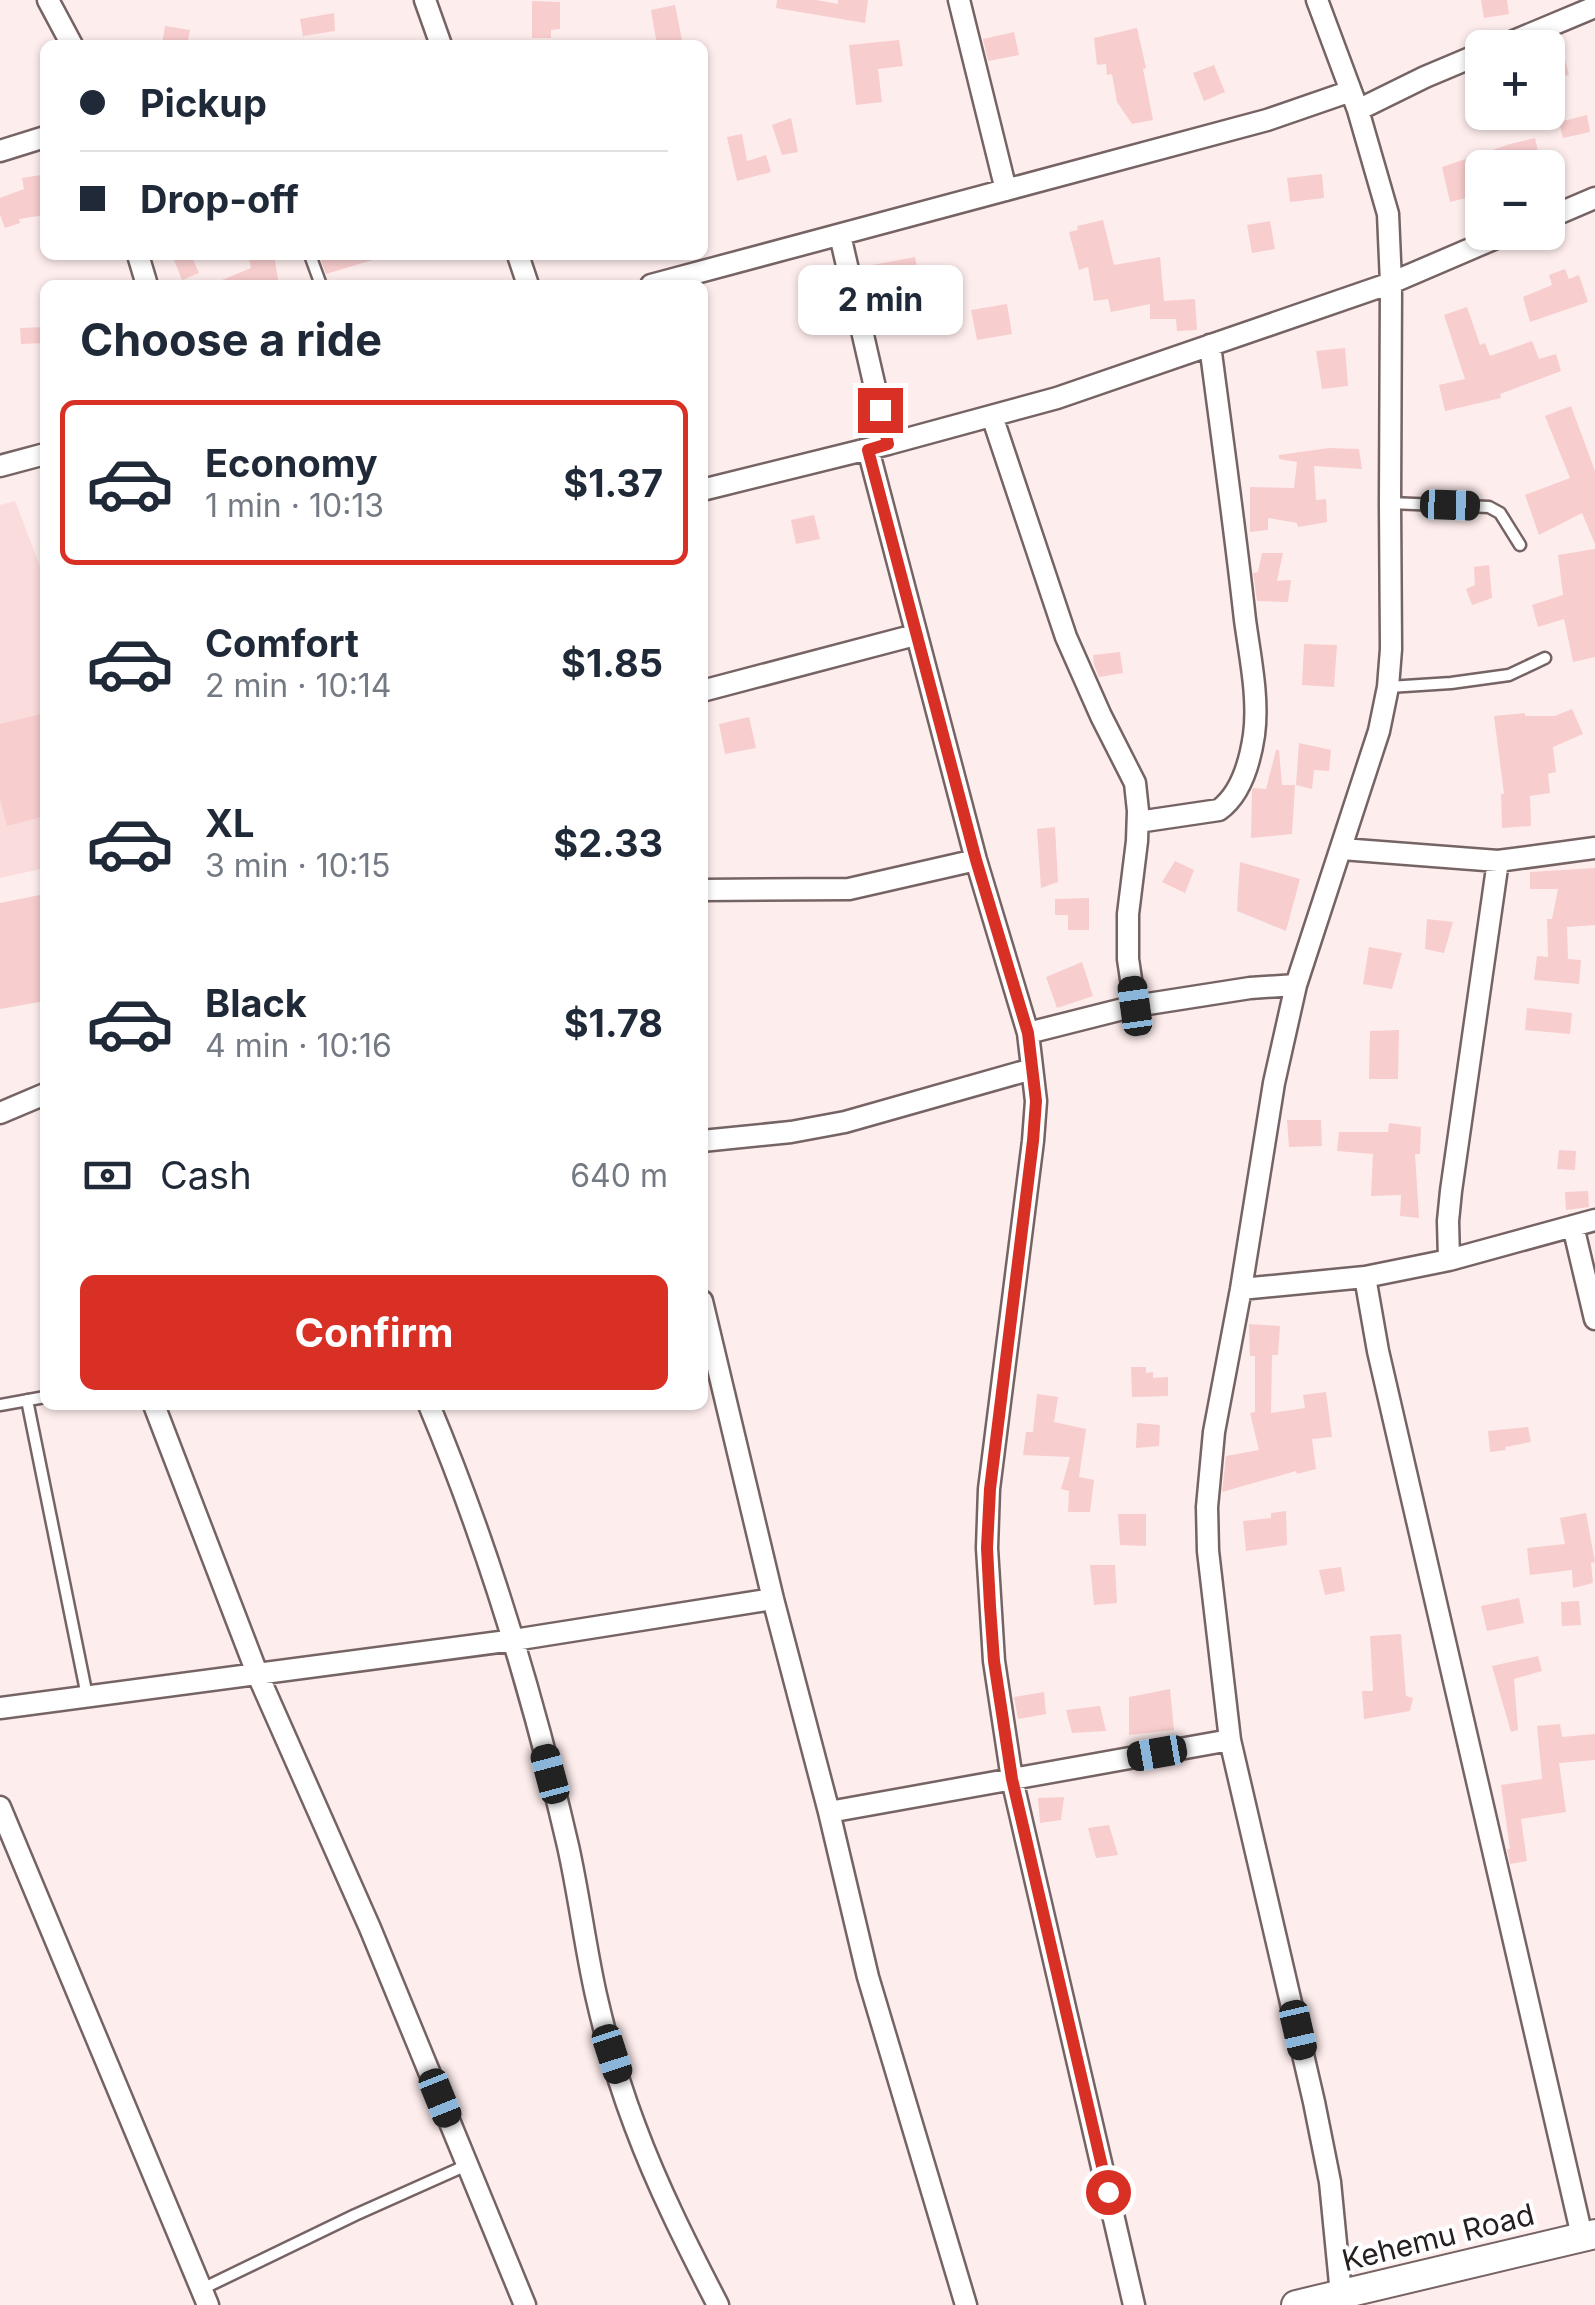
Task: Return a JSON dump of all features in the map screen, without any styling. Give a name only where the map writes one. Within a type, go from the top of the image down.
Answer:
[{"type":"street","points":[[48,0],[69,40]]},
{"type":"street","points":[[425,0],[439,40]]},
{"type":"street","points":[[959,0],[1006,190]]},
{"type":"street","points":[[1317,0],[1354,100],[1388,214],[1392,650],[1380,731],[1296,985],[1274,1083],[1214,1432],[1207,1507],[1208,1552],[1230,1740],[1330,2182],[1340,2294]]},
{"type":"street","points":[[1540,30],[1595,7]]},
{"type":"street","points":[[670,280],[1354,100],[1465,61]]},
{"type":"street","points":[[0,151],[40,139]]},
{"type":"street","points":[[1565,211],[1595,198]]},
{"type":"street","points":[[840,236],[915,635],[1028,1033],[1036,1101],[1033,1141],[990,1489],[987,1548],[994,1661],[1012,1779],[1134,2305]]},
{"type":"street","points":[[708,489],[1056,398],[1391,283],[1468,250]]},
{"type":"street","points":[[1138,822],[1190,816],[1219,810],[1228,804],[1249,759],[1254,734],[1255,709],[1240,572],[1210,345]]},
{"type":"street","points":[[992,416],[1066,637],[1135,783],[1138,822],[1128,914],[1128,958],[1135,1006]]},
{"type":"street","points":[[0,466],[40,457]]},
{"type":"street","points":[[708,690],[915,635]]},
{"type":"street","points":[[1342,848],[1498,862],[1595,848]]},
{"type":"street","points":[[708,890],[848,889],[976,860]]},
{"type":"street","points":[[1449,1260],[1451,1191],[1498,862]]},
{"type":"street","points":[[1028,1033],[1135,1006],[1296,985]]},
{"type":"street","points":[[708,1141],[845,1122],[1032,1068]]},
{"type":"street","points":[[0,1113],[40,1096]]},
{"type":"street","points":[[1241,1289],[1365,1277],[1449,1260],[1595,1220]]},
{"type":"street","points":[[1572,1226],[1595,1319]]},
{"type":"street","points":[[1365,1277],[1382,1369],[1588,2235]]},
{"type":"street","points":[[708,1326],[868,1976],[966,2305]]},
{"type":"street","points":[[156,1410],[257,1673],[370,1928],[525,2305]]},
{"type":"street","points":[[431,1410],[461,1484],[514,1640],[568,1850],[597,1998],[635,2127],[674,2218],[718,2305]]},
{"type":"street","points":[[0,1708],[514,1640],[773,1599]]},
{"type":"street","points":[[829,1812],[1230,1740]]},
{"type":"street","points":[[0,1807],[205,2297]]},
{"type":"street","name":"Kehemu Road","points":[[1296,2305],[1588,2235]]},
{"type":"lane","points":[[1390,503],[1489,508],[1500,513],[1520,545]]},
{"type":"lane","points":[[1388,687],[1509,674],[1545,658]]},
{"type":"lane","points":[[0,1405],[40,1398]]},
{"type":"lane","points":[[26,1400],[87,1696]]},
{"type":"lane","points":[[205,2297],[356,2215],[467,2166]]},
{"type":"shaded area","points":[[15,501],[40,566],[40,869],[0,878],[0,505]]},
{"type":"building","points":[[777,0],[838,4],[838,0],[868,0],[865,23],[776,8]]},
{"type":"building","points":[[1481,0],[1507,0],[1509,14],[1484,18]]},
{"type":"building","points":[[532,1],[560,2],[560,29],[551,30],[551,38],[532,38]]},
{"type":"building","points":[[675,5],[682,40],[656,40],[651,10]]},
{"type":"building","points":[[334,13],[335,31],[303,36],[300,19]]},
{"type":"building","points":[[165,26],[190,30],[188,40],[163,40]]},
{"type":"building","points":[[1137,28],[1153,120],[1132,124],[1117,102],[1112,74],[1107,75],[1106,64],[1097,65],[1094,38]]},
{"type":"building","points":[[1014,32],[1019,55],[988,61],[983,39]]},
{"type":"building","points":[[899,40],[903,66],[878,69],[882,102],[856,105],[849,45]]},
{"type":"building","points":[[1214,65],[1225,92],[1204,101],[1193,73]]},
{"type":"building","points":[[1587,115],[1590,132],[1563,138],[1565,120]]},
{"type":"building","points":[[791,118],[798,152],[782,155],[772,125]]},
{"type":"building","points":[[742,134],[747,161],[766,155],[771,172],[737,181],[727,137]]},
{"type":"building","points":[[1535,138],[1538,150],[1492,150]]},
{"type":"building","points":[[1465,159],[1465,198],[1450,202],[1442,167]]},
{"type":"building","points":[[1322,174],[1324,198],[1290,202],[1287,178]]},
{"type":"building","points":[[40,175],[40,216],[19,219],[20,223],[5,228],[0,198],[24,189],[22,178]]},
{"type":"building","points":[[1103,220],[1114,265],[1160,257],[1164,301],[1195,299],[1197,330],[1177,331],[1176,319],[1150,319],[1150,304],[1111,312],[1108,299],[1094,301],[1088,267],[1079,270],[1069,232]]},
{"type":"building","points":[[1270,221],[1275,249],[1252,253],[1247,225]]},
{"type":"building","points":[[915,257],[922,294],[874,303],[867,266]]},
{"type":"building","points":[[174,260],[193,260],[199,273],[182,280]]},
{"type":"building","points":[[249,260],[275,260],[278,280],[222,280],[251,268]]},
{"type":"building","points":[[321,260],[373,260],[326,274]]},
{"type":"building","points":[[1565,269],[1569,279],[1579,275],[1588,302],[1530,322],[1523,297],[1552,285],[1549,275]]},
{"type":"building","points":[[1007,304],[1012,334],[977,340],[971,310]]},
{"type":"building","points":[[1467,307],[1480,345],[1485,343],[1490,356],[1532,341],[1539,359],[1556,354],[1561,371],[1500,394],[1501,398],[1445,411],[1439,385],[1465,379],[1444,315]]},
{"type":"building","points":[[40,327],[40,343],[21,344],[20,328]]},
{"type":"building","points":[[1345,348],[1348,386],[1322,389],[1316,351]]},
{"type":"building","points":[[1571,406],[1595,471],[1595,544],[1582,513],[1539,535],[1525,495],[1570,478],[1545,416]]},
{"type":"building","points":[[1329,448],[1359,449],[1362,469],[1314,466],[1316,500],[1326,499],[1327,522],[1298,527],[1297,523],[1268,518],[1268,530],[1250,532],[1250,487],[1294,488],[1297,462],[1279,459],[1279,455]]},
{"type":"building","points":[[814,515],[820,539],[796,544],[791,520]]},
{"type":"building","points":[[1595,549],[1595,657],[1573,662],[1564,619],[1538,627],[1532,605],[1563,595],[1558,555]]},
{"type":"building","points":[[1262,553],[1283,553],[1277,581],[1291,580],[1288,602],[1257,601],[1253,573],[1258,572]]},
{"type":"building","points":[[1489,565],[1492,598],[1472,605],[1466,589],[1475,585],[1474,567]]},
{"type":"building","points":[[1304,644],[1337,645],[1334,687],[1302,685]]},
{"type":"building","points":[[1120,652],[1123,673],[1099,677],[1093,655]]},
{"type":"building","points":[[1572,709],[1583,734],[1553,747],[1556,772],[1548,774],[1550,793],[1530,796],[1531,826],[1502,828],[1504,794],[1494,716],[1555,716]]},
{"type":"building","points":[[40,714],[40,817],[7,826],[0,799],[0,724]]},
{"type":"building","points":[[749,717],[756,748],[725,754],[719,724]]},
{"type":"building","points":[[1299,743],[1331,750],[1329,771],[1314,770],[1312,789],[1296,785]]},
{"type":"building","points":[[1276,750],[1282,785],[1295,785],[1292,834],[1251,838],[1252,790],[1266,789]]},
{"type":"building","points":[[1055,827],[1058,882],[1041,888],[1037,829]]},
{"type":"building","points":[[1175,861],[1194,870],[1185,893],[1162,882]]},
{"type":"building","points":[[1240,862],[1300,879],[1286,931],[1237,911]]},
{"type":"building","points":[[1595,868],[1595,925],[1567,927],[1568,959],[1581,960],[1579,984],[1534,980],[1537,956],[1548,957],[1547,919],[1552,919],[1558,889],[1530,889],[1530,872]]},
{"type":"building","points":[[40,895],[40,1002],[0,1009],[0,903]]},
{"type":"building","points":[[1089,898],[1089,930],[1068,930],[1068,915],[1055,915],[1055,899]]},
{"type":"building","points":[[1427,919],[1453,922],[1444,953],[1425,949]]},
{"type":"building","points":[[1369,947],[1402,953],[1392,989],[1363,984]]},
{"type":"building","points":[[1082,962],[1093,996],[1057,1008],[1046,977]]},
{"type":"building","points":[[1527,1008],[1572,1013],[1570,1034],[1525,1030]]},
{"type":"building","points":[[1399,1030],[1398,1079],[1369,1079],[1370,1031]]},
{"type":"building","points":[[1287,1120],[1321,1120],[1322,1146],[1289,1147]]},
{"type":"building","points":[[1389,1123],[1421,1127],[1420,1154],[1415,1154],[1419,1218],[1400,1216],[1401,1195],[1371,1196],[1373,1154],[1337,1151],[1339,1132],[1388,1132]]},
{"type":"building","points":[[1559,1150],[1576,1151],[1575,1170],[1557,1169]]},
{"type":"building","points":[[1588,1191],[1589,1207],[1566,1210],[1565,1192]]},
{"type":"building","points":[[1249,1324],[1280,1326],[1278,1355],[1272,1355],[1271,1413],[1305,1408],[1303,1395],[1326,1392],[1332,1437],[1312,1439],[1316,1469],[1222,1492],[1226,1456],[1259,1450],[1250,1413],[1255,1412],[1255,1356],[1250,1356]]},
{"type":"building","points":[[1131,1367],[1146,1367],[1146,1373],[1153,1372],[1153,1378],[1168,1377],[1168,1396],[1132,1397]]},
{"type":"building","points":[[1037,1394],[1058,1397],[1054,1422],[1086,1429],[1079,1477],[1094,1480],[1090,1512],[1068,1512],[1069,1491],[1061,1489],[1070,1457],[1023,1455],[1026,1432],[1033,1432]]},
{"type":"building","points":[[1137,1423],[1160,1425],[1159,1446],[1136,1448]]},
{"type":"building","points":[[1528,1427],[1531,1442],[1490,1452],[1488,1431]]},
{"type":"building","points":[[1286,1511],[1287,1545],[1246,1551],[1243,1521],[1271,1518],[1271,1513]]},
{"type":"building","points":[[1586,1513],[1595,1562],[1591,1563],[1593,1583],[1573,1588],[1572,1570],[1530,1575],[1527,1548],[1565,1544],[1560,1518]]},
{"type":"building","points":[[1118,1514],[1146,1514],[1146,1546],[1120,1545]]},
{"type":"building","points":[[1090,1565],[1115,1565],[1117,1603],[1094,1605]]},
{"type":"building","points":[[1341,1567],[1345,1591],[1325,1595],[1319,1570]]},
{"type":"building","points":[[1519,1598],[1524,1623],[1487,1631],[1481,1606]]},
{"type":"building","points":[[1579,1601],[1581,1625],[1562,1626],[1561,1602]]},
{"type":"building","points":[[1401,1634],[1406,1696],[1413,1698],[1410,1711],[1364,1719],[1362,1691],[1373,1691],[1370,1636]]},
{"type":"building","points":[[1538,1656],[1542,1671],[1514,1679],[1518,1730],[1511,1732],[1492,1666]]},
{"type":"building","points":[[1170,1689],[1174,1730],[1129,1735],[1129,1697]]},
{"type":"building","points":[[1044,1692],[1046,1714],[1018,1719],[1014,1697]]},
{"type":"building","points":[[1100,1706],[1106,1731],[1072,1733],[1066,1710]]},
{"type":"building","points":[[1560,1724],[1562,1737],[1595,1734],[1595,1760],[1559,1763],[1566,1812],[1521,1819],[1527,1861],[1510,1864],[1501,1785],[1542,1779],[1537,1726]]},
{"type":"building","points":[[1064,1797],[1061,1820],[1040,1823],[1038,1798]]},
{"type":"building","points":[[1109,1825],[1118,1855],[1096,1858],[1088,1828]]},
{"type":"route","points":[[880,410],[888,444],[868,450],[976,860],[1028,1033],[1036,1101],[990,1489],[990,1606],[1012,1779],[1108,2192]]}]
